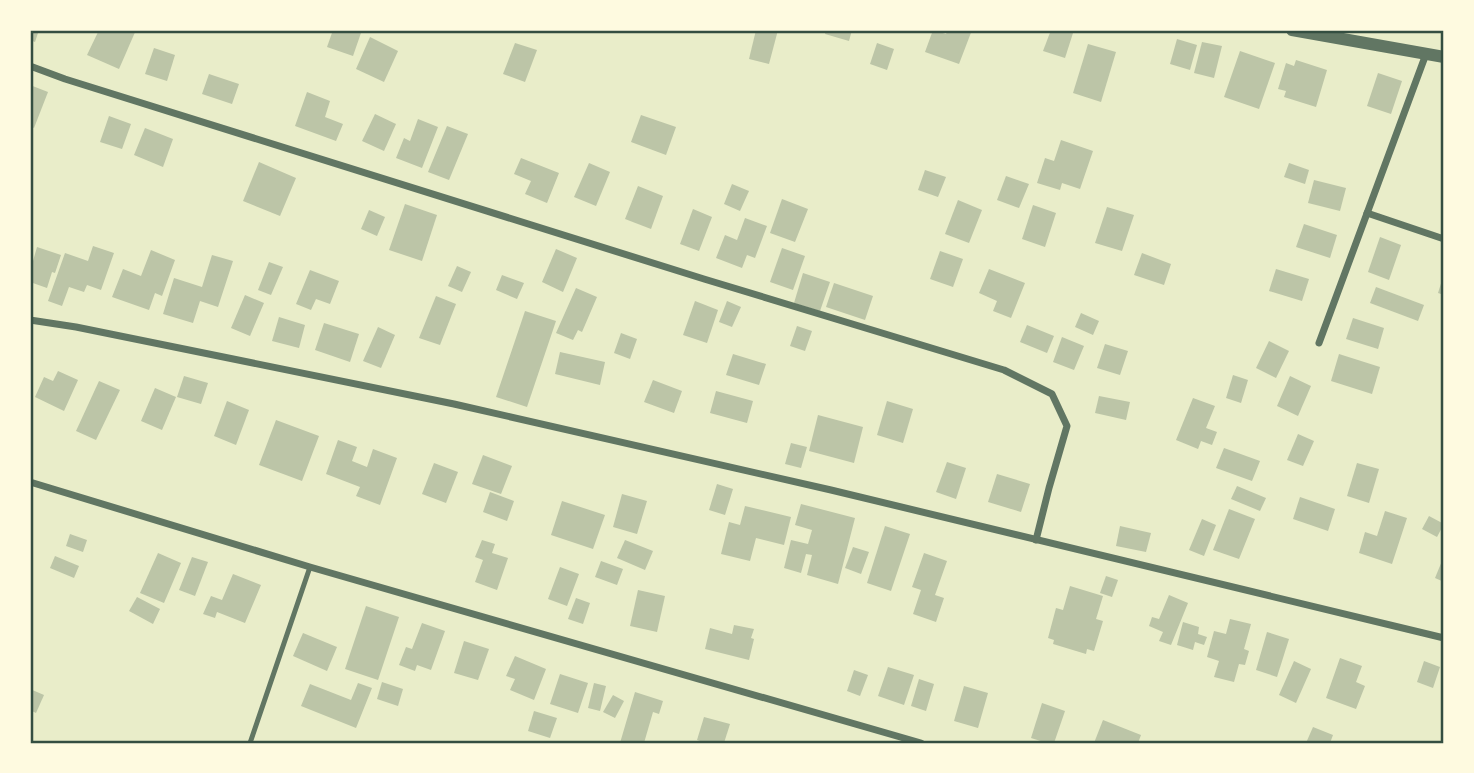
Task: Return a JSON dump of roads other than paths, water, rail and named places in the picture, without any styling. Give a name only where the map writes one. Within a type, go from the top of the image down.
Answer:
[{"type":"street","points":[[1292,30],[1444,57]]},
{"type":"street","points":[[1319,343],[1427,53]]},
{"type":"street","points":[[30,66],[92,88],[1004,370],[1052,394],[1067,426],[1036,540]]},
{"type":"street","points":[[1367,213],[1444,239]]},
{"type":"street","points":[[30,320],[454,404],[831,490],[1444,638]]},
{"type":"street","points":[[30,482],[310,567],[921,743]]},
{"type":"lane","points":[[250,743],[310,567]]}]
